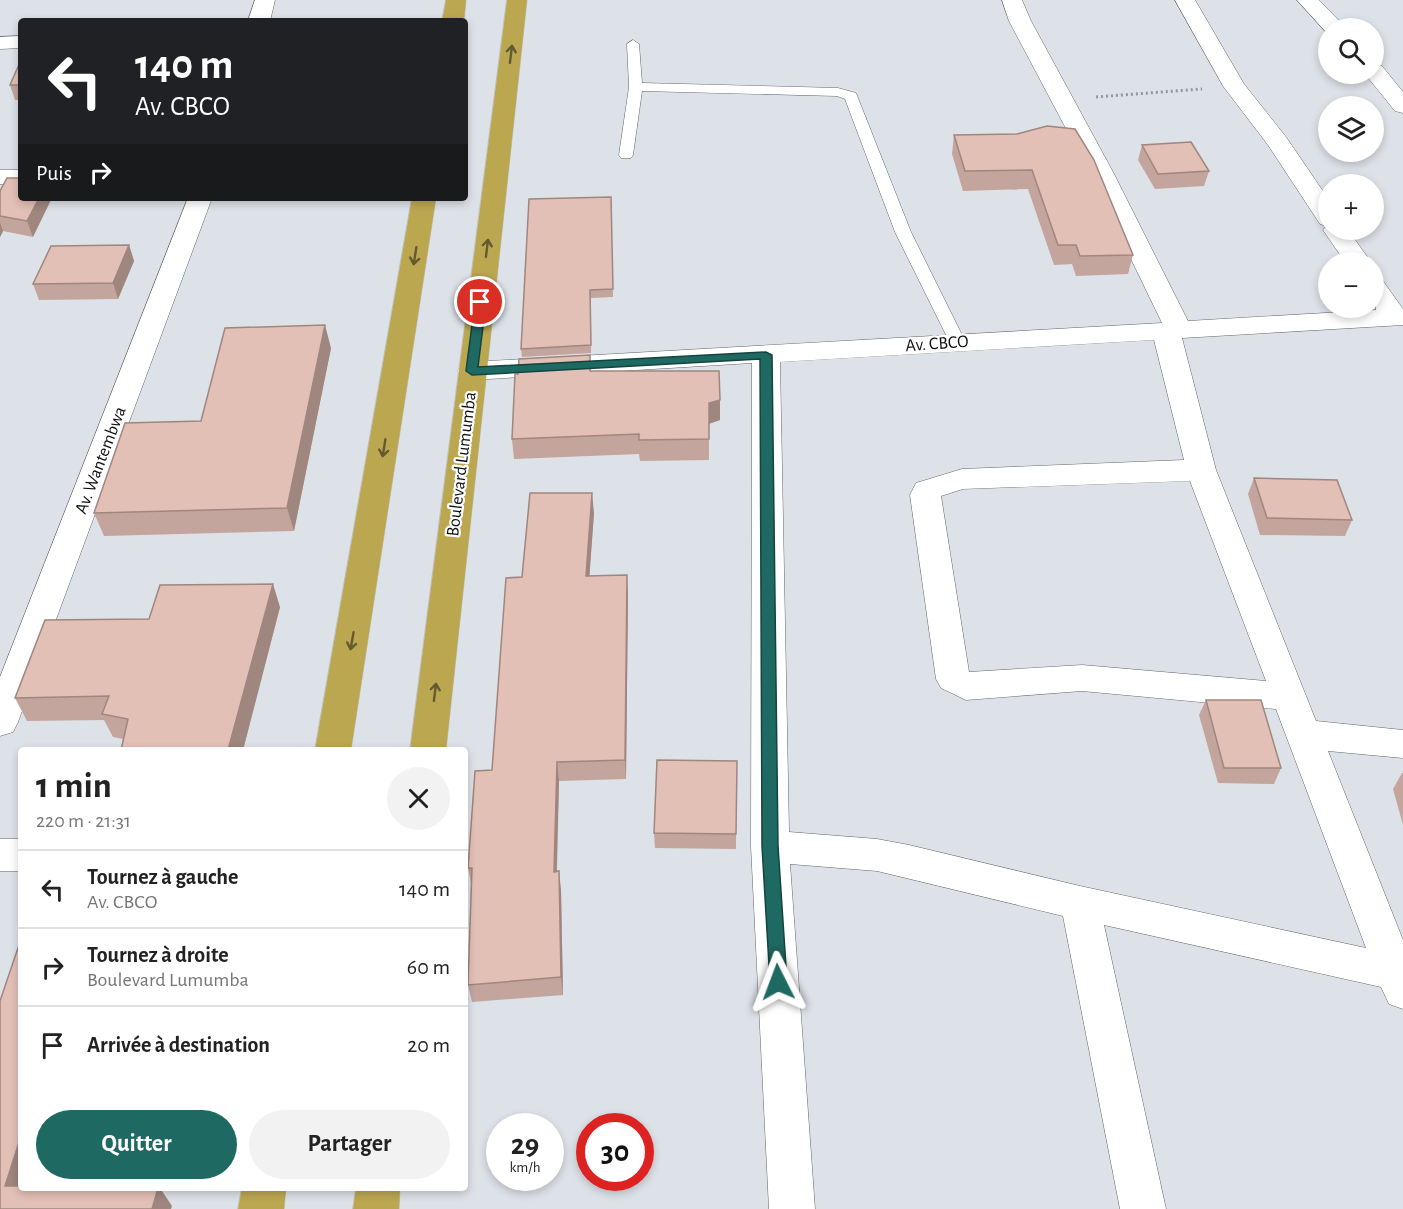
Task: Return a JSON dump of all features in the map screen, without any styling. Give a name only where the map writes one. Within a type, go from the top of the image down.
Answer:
[{"type":"highway","points":[[453,18],[456,0]]},
{"type":"highway","name":"Boulevard Lumumba","points":[[428,747],[517,0]]},
{"type":"highway","points":[[333,747],[424,201]]},
{"type":"highway","points":[[261,1209],[264,1191]]},
{"type":"highway","points":[[376,1209],[378,1191]]},
{"type":"street","points":[[260,18],[265,0]]},
{"type":"street","points":[[1012,0],[1020,21],[1101,172],[1173,330],[1201,470],[1400,979]]},
{"type":"street","points":[[1185,0],[1234,86],[1278,142],[1318,202]]},
{"type":"street","points":[[1307,0],[1325,18]]},
{"type":"street","points":[[0,43],[18,42]]},
{"type":"street","points":[[1384,83],[1403,106]]},
{"type":"street","points":[[0,177],[18,177]]},
{"type":"street","name":"Av. Wantembwa","points":[[0,722],[199,201]]},
{"type":"street","points":[[1384,300],[1398,317]]},
{"type":"street","name":"Av. CBCO","points":[[472,371],[1398,317]]},
{"type":"street","points":[[766,355],[770,846],[792,1209]]},
{"type":"street","points":[[1201,470],[963,479],[946,482],[927,490],[926,502],[953,679],[966,687],[1082,678],[1290,697]]},
{"type":"street","points":[[1304,734],[1403,744]]},
{"type":"street","points":[[770,846],[878,855],[1400,979]]},
{"type":"street","points":[[0,855],[18,855]]},
{"type":"street","points":[[1080,903],[1143,1209]]},
{"type":"lane","points":[[626,155],[636,87],[633,44]]},
{"type":"lane","points":[[636,87],[838,92],[852,96],[903,232],[957,341]]},
{"type":"path","points":[[1062,99],[1234,86]]},
{"type":"building","points":[[18,67],[18,85],[10,85]]},
{"type":"building","points":[[1047,126],[1075,129],[1094,160],[1133,255],[1080,256],[1076,245],[1058,245],[1032,170],[965,171],[954,135],[1017,134]]},
{"type":"building","points":[[1191,142],[1209,171],[1158,174],[1142,145]]},
{"type":"building","points":[[7,178],[18,178],[18,201],[37,201],[27,221],[0,216],[0,191]]},
{"type":"building","points":[[611,197],[613,289],[590,290],[591,345],[521,349],[529,199]]},
{"type":"building","points":[[129,245],[113,283],[33,284],[51,246]]},
{"type":"building","points":[[325,325],[287,508],[94,513],[125,423],[201,421],[225,328]]},
{"type":"building","points":[[590,355],[590,371],[719,371],[720,400],[709,403],[709,439],[639,440],[639,434],[512,439],[515,374],[518,374],[519,359]]},
{"type":"building","points":[[1254,478],[1337,480],[1352,520],[1267,518]]},
{"type":"building","points":[[530,493],[592,493],[586,576],[627,575],[625,760],[557,762],[554,872],[559,871],[561,977],[468,985],[472,868],[468,868],[475,771],[492,770],[506,578],[522,577]]},
{"type":"building","points":[[273,584],[229,747],[122,747],[128,719],[102,714],[109,696],[15,698],[45,620],[149,619],[160,585]]},
{"type":"building","points":[[1206,700],[1261,700],[1281,768],[1224,768]]},
{"type":"building","points":[[657,760],[737,761],[736,834],[654,833]]},
{"type":"building","points":[[18,948],[18,1145],[5,1186],[18,1186],[18,1191],[157,1191],[152,1209],[0,1209],[0,1001]]},
{"type":"route","points":[[480,302],[472,371],[766,355],[770,846],[778,982]]}]
